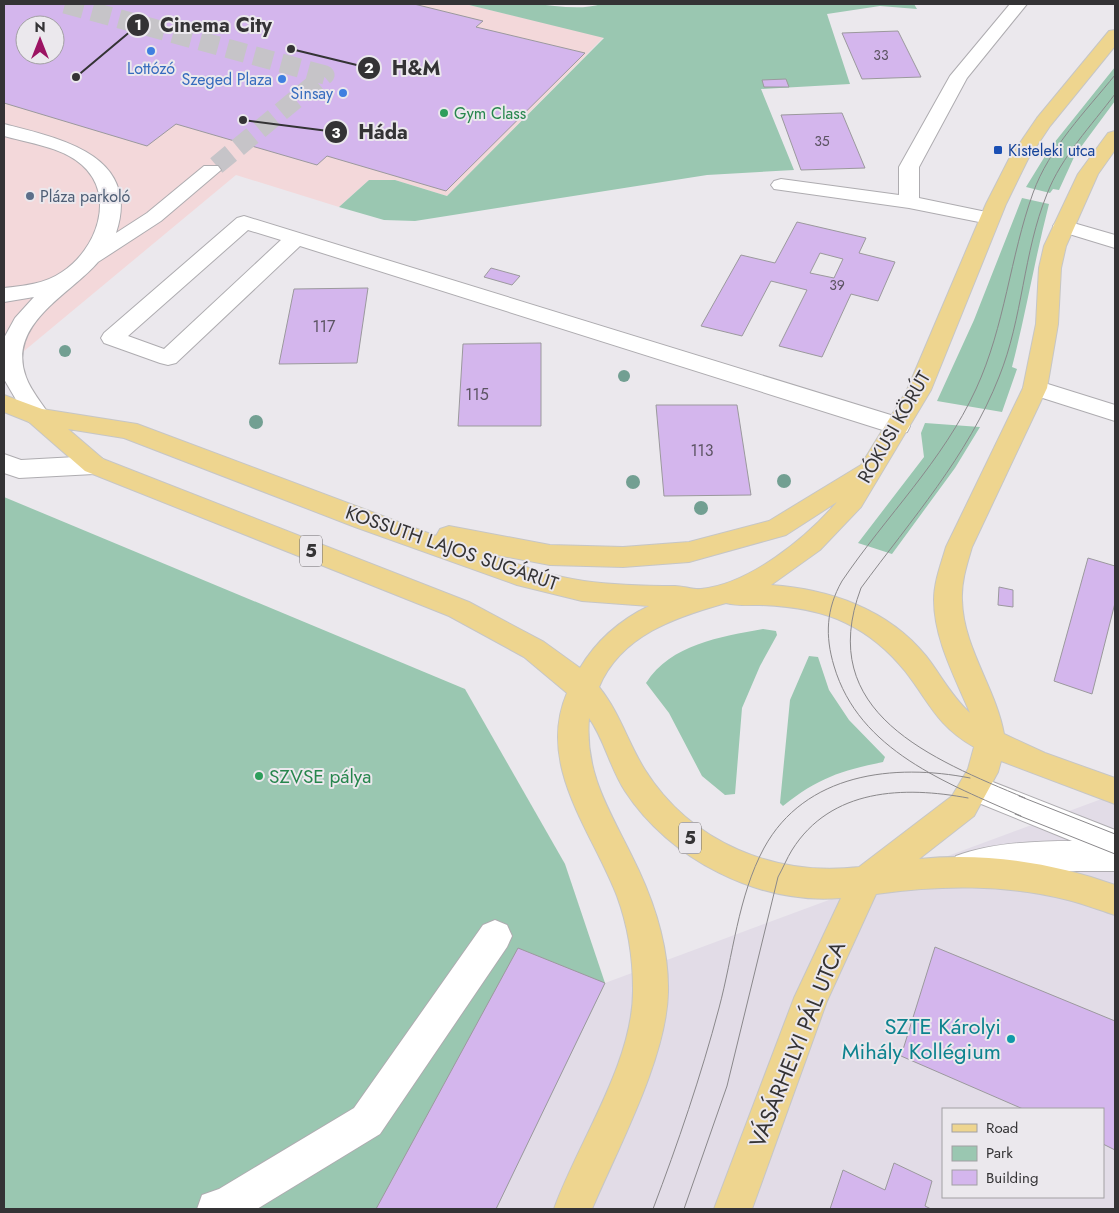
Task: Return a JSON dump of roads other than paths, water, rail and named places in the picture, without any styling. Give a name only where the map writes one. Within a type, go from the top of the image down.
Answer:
[{"type":"main road","name":"RÓKUSI KÖRÚT","points":[[583,689],[593,668],[605,653],[641,623],[663,611],[750,584],[788,561],[846,509],[919,389],[945,330],[989,218],[1009,176],[1036,135],[1115,35]]},
{"type":"main road","points":[[866,881],[963,806],[983,772],[990,741],[986,716],[963,662],[951,627],[948,600],[951,574],[959,547],[1035,388],[1046,324],[1050,268],[1055,246],[1088,174],[1115,137]]},
{"type":"main road","name":"KOSSUTH LAJOS SUGÁRÚT","points":[[4,403],[38,416],[128,430],[364,520],[517,575],[582,591],[641,596],[786,595],[831,605],[850,613],[887,636],[914,662],[958,720],[990,741],[1115,790]]},
{"type":"main road","name":"KOSSUTH LAJOS SUGÁRÚT","points":[[38,416],[94,465],[459,609],[540,653],[565,671],[583,689],[609,724],[634,778],[664,817],[689,838],[712,853],[740,866],[770,876],[801,882],[834,884],[924,874],[987,872],[1035,877],[1115,900]]},
{"type":"main road","points":[[364,520],[550,555],[623,557],[689,552],[778,528],[871,468]]},
{"type":"main road","points":[[573,1209],[636,1061],[649,1014],[651,975],[642,926],[634,897],[590,808],[580,782],[573,754],[574,718],[583,689]]},
{"type":"main road","name":"VÁSÁRHELYI PÁL UTCA","points":[[733,1209],[811,998],[866,881]]},
{"type":"street","points":[[909,202],[909,167],[959,76],[1019,4]]},
{"type":"street","points":[[4,130],[75,153],[88,160],[102,175],[110,189],[112,207],[110,223],[88,260]]},
{"type":"street","points":[[38,416],[14,375],[8,356],[9,343],[30,313],[88,260],[154,217],[211,170]]},
{"type":"street","points":[[781,186],[909,202],[989,218]]},
{"type":"street","points":[[296,238],[168,358],[112,338],[244,222],[296,238],[898,426]]},
{"type":"street","points":[[1063,226],[1115,242]]},
{"type":"street","points":[[4,295],[47,285],[69,277]]},
{"type":"street","points":[[1035,388],[1115,413]]},
{"type":"street","points":[[4,463],[19,469],[94,465]]},
{"type":"street","points":[[974,788],[1115,844]]},
{"type":"street","name":"KOSSUTH LAJOS SUGÁRÚT","points":[[924,874],[1010,858],[1087,854],[1115,857]]},
{"type":"street","points":[[216,1209],[228,1205],[367,1121],[496,936]]},
{"type":"tunnel","points":[[65,4],[325,75],[211,170]]},
{"type":"tram line","points":[[932,773],[909,760],[885,742],[863,721],[846,695],[831,655],[828,633],[830,612],[842,581],[931,464],[963,415],[976,389],[994,341],[1018,242],[1040,176],[1058,145],[1115,75]]},
{"type":"tram line","points":[[1025,798],[954,766],[920,747],[891,725],[868,699],[854,668],[851,631],[861,588],[955,461],[986,406],[1007,355],[1033,239],[1047,194],[1060,167],[1115,94]]},
{"type":"tram line","points":[[653,1209],[705,1059],[724,988],[742,906],[755,867],[764,848],[782,823],[803,803],[827,789],[854,779],[882,774],[912,772],[932,773]]},
{"type":"tram line","points":[[932,773],[970,778]]},
{"type":"tram line","points":[[932,773],[964,791],[1021,816]]},
{"type":"tram line","points":[[684,1209],[727,1086],[778,877],[792,850],[808,829],[827,814],[848,803],[871,796],[919,792],[968,798]]},
{"type":"tram line","points":[[1019,796],[1115,834]]},
{"type":"tram line","points":[[1015,814],[1115,854]]},
{"type":"place","name":"H&M","points":[[291,49]]},
{"type":"place","name":"Lottózó","points":[[151,51]]},
{"type":"place","name":"Cinema City","points":[[76,77]]},
{"type":"place","name":"Szeged Plaza","points":[[282,79]]},
{"type":"place","name":"Sinsay","points":[[343,93]]},
{"type":"place","name":"Gym Class","points":[[444,113]]},
{"type":"place","name":"Háda","points":[[243,120]]},
{"type":"place","name":"Kisteleki utca","points":[[998,150]]},
{"type":"place","name":"Pláza parkoló","points":[[30,196]]},
{"type":"place","name":"SZVSE pálya","points":[[259,776]]},
{"type":"place","name":"SZTE Károlyi Mihály Kollégium","points":[[1011,1039]]}]
